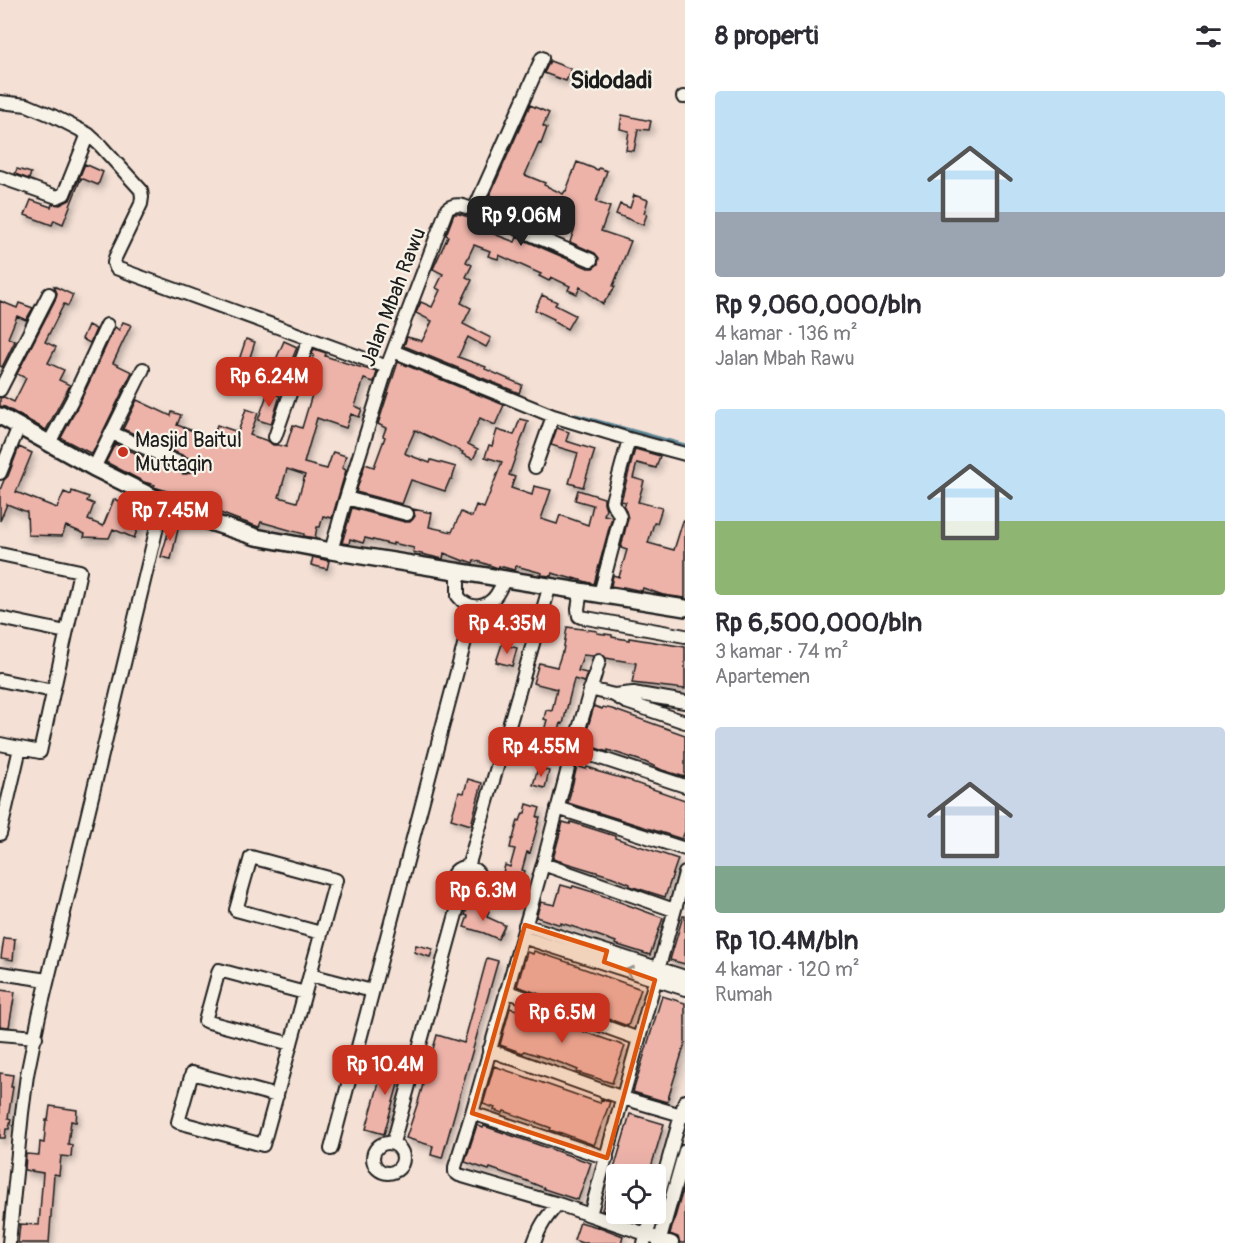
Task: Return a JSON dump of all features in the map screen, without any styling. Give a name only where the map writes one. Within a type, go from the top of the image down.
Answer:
[{"type":"street","points":[[542,58],[474,210],[591,261]]},
{"type":"street","points":[[0,102],[27,105],[53,116],[100,145],[141,190],[141,204],[115,258],[116,268],[308,342],[387,367]]},
{"type":"street","points":[[0,177],[61,196],[64,194],[87,137]]},
{"type":"street","name":"Jalan Mbah Rawu","points":[[331,550],[387,367],[447,209],[458,204],[474,210]]},
{"type":"street","points":[[0,390],[49,294]]},
{"type":"street","points":[[49,443],[107,325]]},
{"type":"street","points":[[275,437],[308,342]]},
{"type":"street","points":[[393,351],[553,416],[685,454]]},
{"type":"street","points":[[94,468],[143,369]]},
{"type":"street","points":[[0,416],[94,468],[163,502],[213,524],[256,537],[685,608]]},
{"type":"street","points":[[536,467],[553,416]]},
{"type":"street","points":[[0,473],[19,426]]},
{"type":"street","points":[[112,433],[186,466]]},
{"type":"street","points":[[600,594],[620,518],[619,511],[612,501],[629,439]]},
{"type":"street","points":[[346,498],[407,514]]},
{"type":"street","points":[[9,1243],[27,1075],[46,984],[163,502]]},
{"type":"street","points":[[0,554],[80,571],[40,752],[0,744]]},
{"type":"street","points":[[458,571],[458,596],[467,605],[474,607],[494,599],[505,579]]},
{"type":"street","points":[[468,867],[550,585]]},
{"type":"street","points":[[581,590],[578,609],[581,617],[685,636]]},
{"type":"street","points":[[331,1149],[474,607]]},
{"type":"street","points":[[0,618],[66,632]]},
{"type":"street","points":[[600,661],[590,689],[543,864],[455,1172],[590,1215],[645,1239],[664,1242],[685,1151]]},
{"type":"street","points":[[0,680],[53,691]]},
{"type":"street","points":[[590,689],[614,695],[626,702],[685,722]]},
{"type":"street","points":[[614,695],[633,693],[685,702]]},
{"type":"street","points":[[0,834],[20,748]]},
{"type":"street","points":[[573,749],[685,786]]},
{"type":"street","points":[[557,808],[685,849]]},
{"type":"street","points":[[277,1096],[192,1073],[178,1122],[263,1144],[277,1096],[336,880],[251,857],[237,910],[321,933]]},
{"type":"street","points":[[543,864],[674,910]]},
{"type":"street","points":[[468,867],[480,874],[482,882],[480,889],[468,897],[456,893],[451,882],[456,870],[468,867]]},
{"type":"street","points":[[590,1215],[685,873]]},
{"type":"street","points":[[393,1143],[461,896]]},
{"type":"street","points":[[524,931],[657,974],[685,989]]},
{"type":"street","points":[[291,1044],[205,1021],[207,1010],[219,970],[305,993]]},
{"type":"street","points":[[0,973],[46,984]]},
{"type":"street","points":[[657,974],[685,977]]},
{"type":"street","points":[[310,975],[372,991]]},
{"type":"street","points":[[0,980],[46,984]]},
{"type":"street","points":[[506,991],[639,1039]]},
{"type":"street","points":[[0,1034],[36,1037]]},
{"type":"street","points":[[489,1050],[623,1098],[683,1115]]},
{"type":"street","points":[[666,1171],[685,1101]]},
{"type":"street","points":[[472,1113],[607,1158]]},
{"type":"street","points":[[534,1243],[540,1226],[558,1204]]},
{"type":"street","points":[[645,1239],[650,1224]]},
{"type":"highlighted area","points":[[525,925],[607,951],[604,962],[655,980],[607,1158],[472,1113]]},
{"type":"building","points":[[550,61],[571,69],[566,81],[544,73]]},
{"type":"building","points":[[530,105],[549,113],[543,126],[547,128],[541,144],[539,143],[525,175],[563,194],[577,162],[607,171],[596,202],[610,207],[601,231],[631,241],[613,286],[615,287],[603,304],[580,287],[577,294],[568,290],[570,286],[551,277],[549,281],[539,276],[541,274],[499,255],[498,259],[488,256],[490,251],[474,245],[466,262],[472,265],[466,277],[472,280],[461,303],[471,308],[463,324],[491,338],[486,347],[468,337],[458,357],[486,367],[485,369],[522,385],[519,393],[404,346],[407,337],[422,341],[432,321],[416,313],[421,302],[432,307],[440,290],[436,288],[443,274],[433,269],[448,236],[446,235],[454,214],[472,218],[470,224],[485,229],[487,225],[496,228],[494,234],[515,242],[517,237],[588,268],[593,268],[598,264],[599,258],[595,253],[570,242],[574,230],[541,218],[537,228],[485,206]]},
{"type":"building","points":[[622,115],[651,121],[649,130],[638,129],[634,151],[626,150],[629,131],[620,129]]},
{"type":"building","points":[[85,164],[103,172],[98,185],[81,178],[63,224],[54,220],[52,225],[25,215],[31,200],[51,207],[52,204],[60,205],[70,200]]},
{"type":"building","points":[[17,169],[31,173],[29,179],[15,174]]},
{"type":"building","points":[[634,195],[648,200],[643,225],[616,214],[620,204],[630,208]]},
{"type":"building","points":[[54,286],[73,295],[68,306],[64,304],[45,342],[56,347],[48,363],[64,370],[59,380],[70,385],[46,430],[0,406],[0,398],[4,397],[14,402],[26,378],[17,374],[56,298],[57,293]]},
{"type":"building","points":[[542,295],[557,302],[555,305],[575,315],[567,329],[553,321],[554,319],[535,310]]},
{"type":"building","points":[[0,301],[17,308],[19,303],[33,308],[26,320],[17,316],[8,338],[15,341],[2,367],[0,366]]},
{"type":"building","points":[[123,322],[131,325],[113,363],[132,372],[92,454],[61,438],[115,327],[119,330]]},
{"type":"building","points":[[88,325],[96,329],[90,343],[82,339]]},
{"type":"building","points":[[246,339],[255,342],[247,366],[238,363]]},
{"type":"building","points":[[284,341],[297,347],[288,370],[274,364]]},
{"type":"building","points":[[314,349],[326,353],[325,356],[377,372],[374,382],[364,379],[355,406],[362,409],[359,417],[351,414],[346,428],[317,418],[304,463],[327,469],[333,452],[346,456],[342,468],[346,470],[332,518],[323,516],[320,527],[317,527],[315,538],[261,522],[259,527],[236,519],[202,506],[203,504],[193,499],[154,487],[155,485],[144,482],[106,462],[115,444],[183,474],[193,470],[194,465],[189,458],[123,429],[137,400],[171,416],[172,412],[181,415],[177,425],[212,441],[217,425],[238,432],[246,409],[258,413],[250,435],[273,445],[286,447],[293,425],[302,428],[314,388],[302,384],[307,370],[309,371],[314,355],[312,354]],"holes":[[[287,469],[305,475],[297,502],[279,497]]]},
{"type":"building","points":[[398,362],[504,405],[495,425],[480,418],[468,444],[478,449],[473,459],[415,430],[406,454],[430,463],[431,460],[456,467],[445,491],[411,480],[402,504],[356,492],[365,464],[374,467],[385,437],[383,436],[386,428],[378,424]]},
{"type":"building","points":[[268,392],[280,396],[271,424],[258,420]]},
{"type":"building","points":[[520,419],[528,421],[509,475],[515,477],[511,488],[532,495],[534,486],[551,490],[541,519],[557,524],[560,515],[588,525],[593,505],[575,500],[578,490],[604,498],[606,509],[604,515],[612,517],[594,584],[552,573],[551,576],[541,575],[542,573],[516,566],[514,570],[499,566],[498,568],[474,560],[473,563],[444,553],[443,559],[413,552],[414,548],[365,538],[363,543],[350,539],[349,544],[342,543],[352,508],[405,522],[410,522],[415,516],[413,509],[432,513],[429,527],[452,532],[461,512],[472,517],[476,505],[484,508],[502,462],[485,457],[489,445],[492,446],[497,430],[514,435]]},
{"type":"building","points":[[557,428],[569,432],[566,441],[595,450],[583,487],[569,483],[578,453],[551,445]]},
{"type":"building","points":[[19,447],[32,453],[16,492],[57,508],[64,492],[71,495],[72,491],[89,497],[87,501],[94,504],[88,520],[103,526],[114,499],[128,505],[129,503],[145,510],[134,538],[113,529],[109,538],[84,537],[85,534],[66,526],[62,536],[28,535],[27,512],[7,504],[0,521],[0,490]]},
{"type":"building","points":[[635,449],[660,456],[656,468],[637,463],[633,478],[644,481],[638,502],[662,508],[657,523],[654,523],[648,543],[674,550],[683,521],[685,521],[685,598],[663,595],[643,588],[642,591],[611,586],[613,575],[619,577],[627,550],[621,548],[628,518],[624,506],[626,502],[621,501]]},
{"type":"building","points":[[171,523],[179,525],[171,559],[161,557]]},
{"type":"building","points":[[313,557],[329,561],[327,569],[311,565]]},
{"type":"building","points":[[567,627],[597,631],[597,633],[629,640],[629,638],[685,647],[685,689],[632,683],[636,663],[606,658],[601,653],[593,656],[583,655],[578,671],[587,673],[584,682],[574,679],[555,752],[546,749],[543,759],[533,756],[538,737],[542,738],[547,720],[544,719],[546,710],[552,711],[557,689],[533,683],[539,663],[557,667],[563,652]]},
{"type":"building","points":[[502,644],[517,648],[512,666],[496,662]]},
{"type":"building","points":[[594,706],[612,709],[685,735],[685,777],[608,750],[608,752],[583,744]]},
{"type":"building","points":[[577,766],[632,781],[685,800],[685,831],[682,839],[568,803]]},
{"type":"building","points":[[538,768],[549,771],[545,788],[533,785]]},
{"type":"building","points":[[468,779],[482,783],[471,825],[451,819],[459,792],[464,793]]},
{"type":"building","points":[[527,804],[540,808],[537,817],[540,817],[530,853],[527,852],[522,870],[525,871],[518,894],[496,888],[505,865],[510,867],[515,849],[510,848],[512,839],[518,820],[520,821],[525,813]]},
{"type":"building","points":[[563,822],[570,824],[571,822],[615,836],[615,838],[678,859],[665,897],[630,886],[613,877],[553,859]]},
{"type":"building","points":[[561,885],[593,892],[663,918],[650,955],[615,944],[616,942],[580,929],[536,917],[541,902],[555,905]]},
{"type":"building","points":[[468,905],[489,911],[487,917],[505,925],[498,939],[464,927],[468,916],[465,915]]},
{"type":"building","points":[[683,916],[685,916],[685,964],[670,960]]},
{"type":"building","points":[[4,938],[15,939],[13,960],[1,958]]},
{"type":"building","points":[[416,945],[433,949],[430,957],[414,952]]},
{"type":"building","points":[[534,951],[641,989],[628,1026],[517,986],[527,952],[533,954]]},
{"type":"building","points":[[487,958],[498,961],[442,1158],[431,1155],[433,1146],[406,1138],[437,1035],[464,1043]]},
{"type":"building","points":[[0,990],[15,992],[9,1027],[0,1026]]},
{"type":"building","points":[[662,996],[685,1003],[685,1043],[667,1102],[633,1092]]},
{"type":"building","points":[[510,1008],[517,1010],[518,1008],[563,1022],[562,1024],[625,1046],[612,1083],[577,1072],[578,1070],[561,1063],[500,1045]]},
{"type":"building","points":[[392,1053],[403,1056],[397,1076],[400,1077],[384,1134],[366,1129],[382,1072],[386,1063],[389,1064]]},
{"type":"building","points":[[494,1066],[600,1103],[601,1099],[610,1102],[594,1145],[504,1111],[503,1113],[494,1110],[495,1108],[483,1104]]},
{"type":"building","points":[[0,1073],[13,1075],[8,1118],[11,1119],[5,1138],[0,1138]]},
{"type":"building","points":[[50,1106],[77,1110],[76,1122],[71,1121],[68,1144],[72,1145],[71,1157],[61,1156],[59,1175],[54,1174],[49,1243],[18,1243],[20,1224],[39,1225],[43,1173],[25,1170],[26,1154],[39,1155],[40,1142],[44,1143]]},
{"type":"building","points":[[630,1114],[664,1124],[652,1164],[615,1164]]},
{"type":"building","points":[[477,1125],[591,1163],[578,1200],[490,1168],[489,1170],[465,1162]]},
{"type":"building","points":[[685,1183],[685,1243],[680,1243],[678,1237],[670,1234]]},
{"type":"building","points":[[606,1196],[606,1212],[602,1210]]},
{"type":"building","points":[[580,1222],[623,1236],[621,1243],[582,1243],[574,1240]]},
{"type":"waterway","points":[[576,415],[685,445]]},
{"type":"place","name":"Masjid Baitul Muttaqin","points":[[123,452]]},
{"type":"district","name":"Sidodadi","points":[[611,80]]}]
